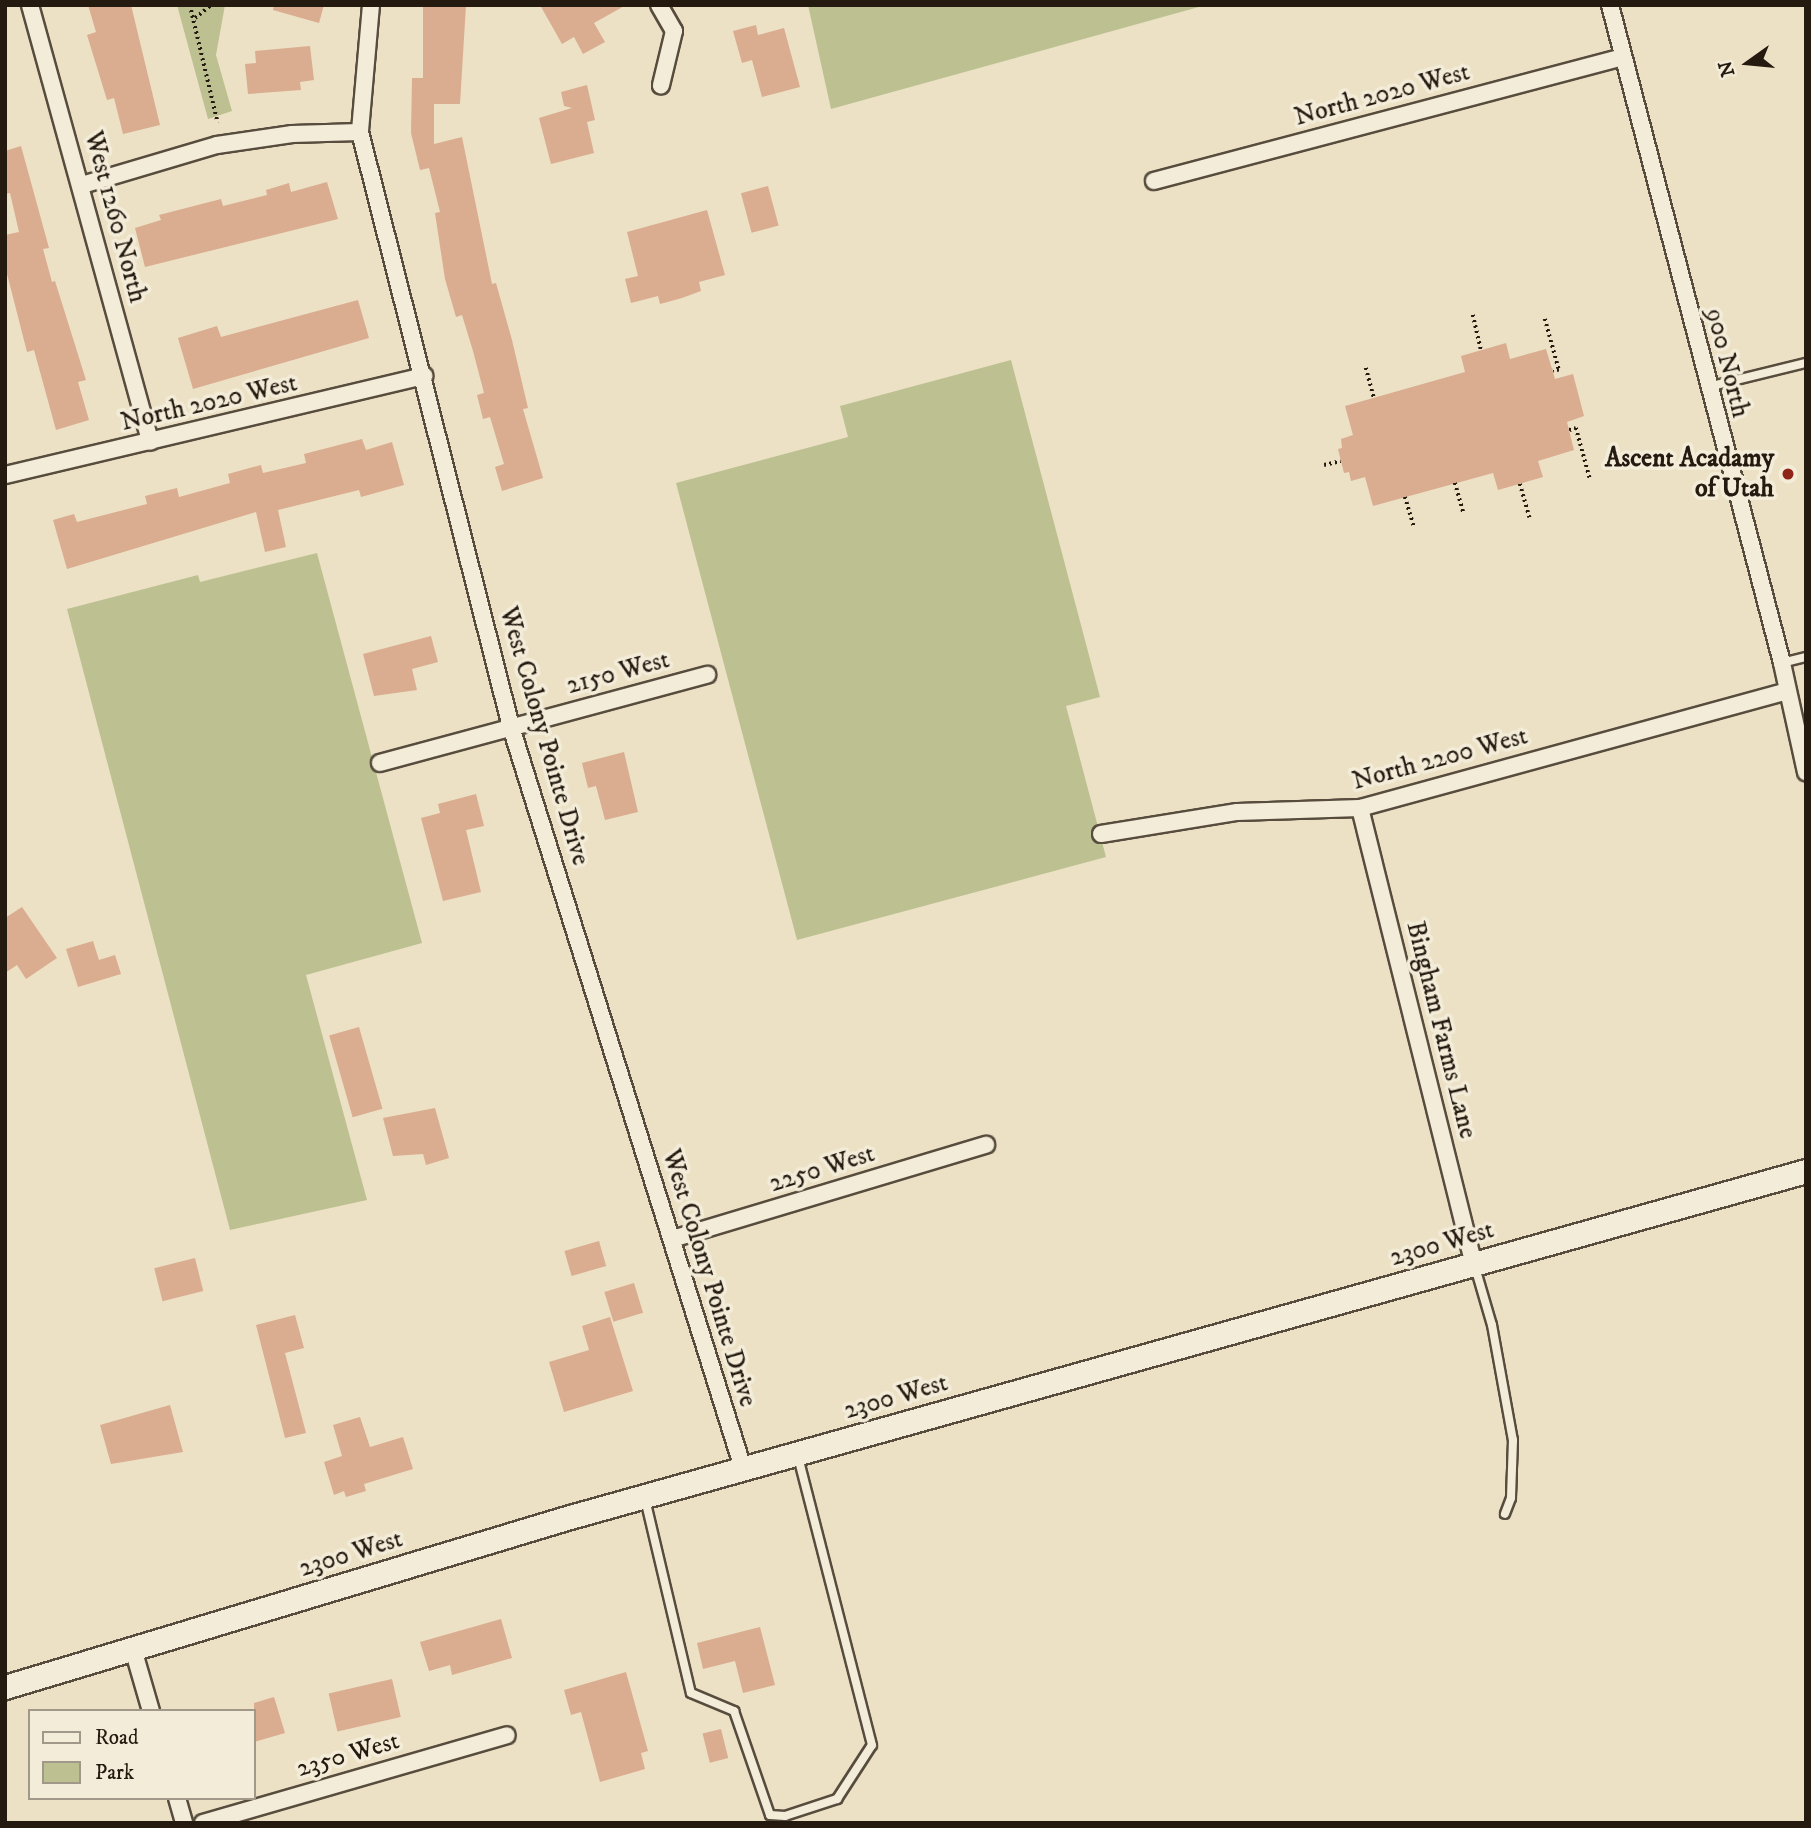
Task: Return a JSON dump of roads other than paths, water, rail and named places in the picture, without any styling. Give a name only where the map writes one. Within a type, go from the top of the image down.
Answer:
[{"type":"main road","name":"2300 West","points":[[5,1686],[645,1496],[1806,1171]]},
{"type":"street","name":"West 1260 North","points":[[30,5],[82,185],[150,442]]},
{"type":"street","name":"West Colony Pointe Drive","points":[[371,5],[360,132],[511,727],[743,1468]]},
{"type":"street","points":[[659,5],[674,31],[661,85]]},
{"type":"street","name":"900 North","points":[[1610,5],[1782,663],[1785,692],[1806,772]]},
{"type":"street","name":"North 2020 West","points":[[1154,181],[1623,57]]},
{"type":"street","points":[[82,185],[217,145],[292,134],[360,132]]},
{"type":"street","name":"North 2020 West","points":[[5,475],[424,376]]},
{"type":"street","name":"2150 West","points":[[380,763],[707,675]]},
{"type":"street","name":"North 2200 West","points":[[1101,834],[1237,812],[1360,808],[1785,692]]},
{"type":"street","name":"Bingham Farms Lane","points":[[1360,808],[1474,1264]]},
{"type":"street","name":"2250 West","points":[[672,1239],[986,1145]]},
{"type":"street","points":[[133,1649],[150,1709]]},
{"type":"street","name":"2350 West","points":[[203,1823],[507,1735]]},
{"type":"street","points":[[178,1800],[184,1823]]},
{"type":"lane","points":[[1708,387],[1806,363]]},
{"type":"lane","points":[[1782,663],[1806,657]]},
{"type":"lane","points":[[1474,1264],[1492,1325],[1513,1440],[1511,1498],[1505,1514]]},
{"type":"lane","points":[[645,1496],[691,1693],[734,1711],[770,1815],[785,1816],[837,1799],[872,1745],[797,1453]]},
{"type":"place","name":"Ascent Acadamy of Utah","points":[[1788,474]]}]
